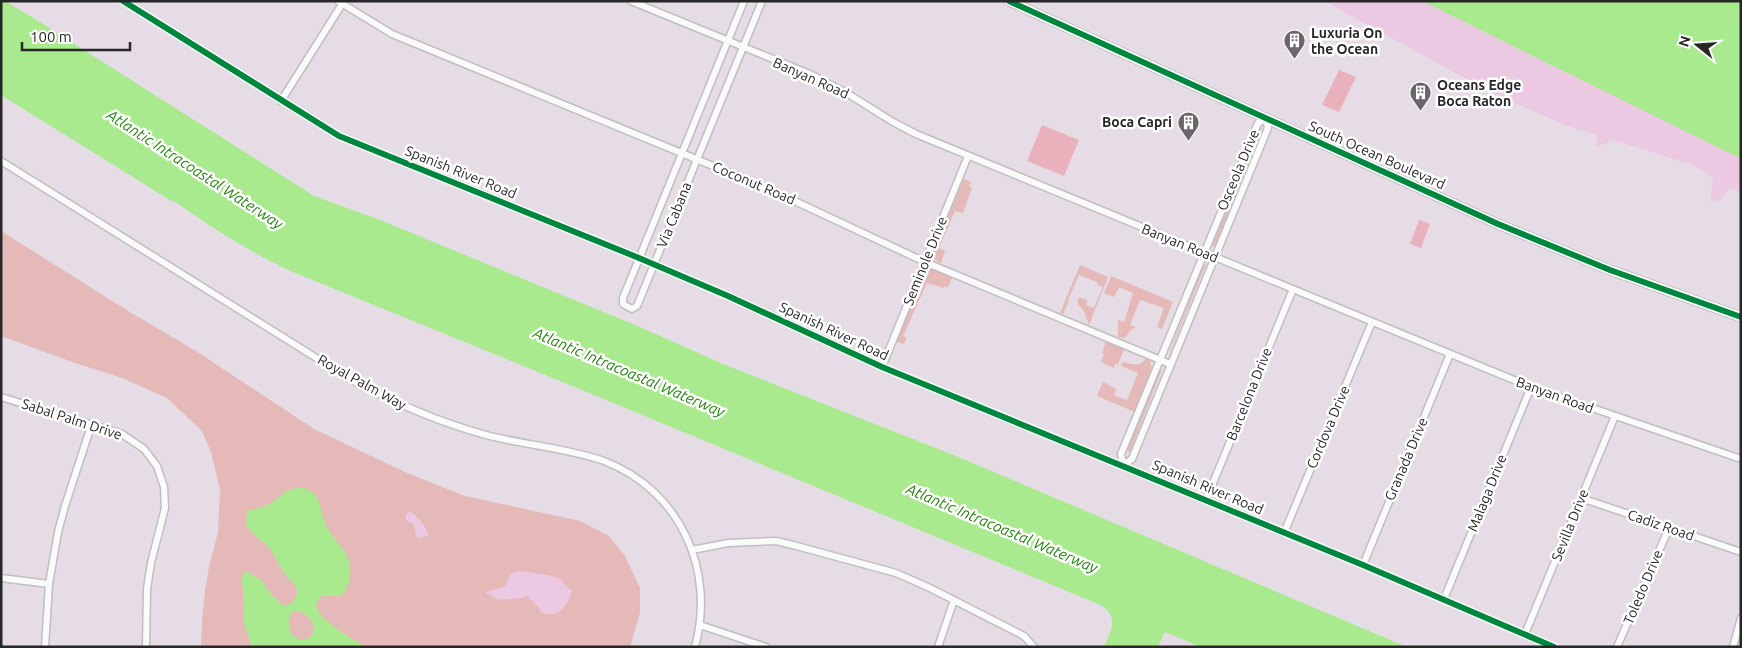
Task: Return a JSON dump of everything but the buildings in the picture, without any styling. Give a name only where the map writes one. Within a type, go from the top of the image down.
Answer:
[{"type":"main road","name":"South Ocean Boulevard","points":[[1009,1],[1550,246],[1620,274],[1741,317]]},
{"type":"street","name":"Spanish River Road","points":[[123,1],[339,136],[639,258],[746,304],[882,367],[1123,465],[1554,647]]},
{"type":"street","name":"Banyan Road","points":[[631,1],[835,86],[916,134],[1530,388],[1741,459]]},
{"type":"street","name":"Via Cabana","points":[[744,1],[623,298],[623,304],[629,309],[637,306],[762,1]]},
{"type":"street","points":[[281,100],[341,2]]},
{"type":"street","name":"Coconut Road","points":[[341,2],[392,34],[769,189],[925,262],[1170,364]]},
{"type":"street","name":"Osceola Drive","points":[[1266,118],[1268,128],[1132,459],[1123,465],[1121,454],[1258,123],[1266,118]]},
{"type":"street","name":"Seminole Drive","points":[[882,367],[968,156]]},
{"type":"street","name":"Royal Palm Way","points":[[1,161],[376,393],[430,417],[508,440],[589,457],[612,464],[633,476],[657,495],[668,507],[682,526],[692,550],[702,594],[700,625],[695,647]]},
{"type":"street","name":"Barcelona Drive","points":[[1206,500],[1292,289]]},
{"type":"street","name":"Cordova Drive","points":[[1284,533],[1372,322]]},
{"type":"street","name":"Granada Drive","points":[[1363,565],[1450,354]]},
{"type":"street","name":"Malaga Drive","points":[[1444,599],[1530,388]]},
{"type":"street","name":"Sabal Palm Drive","points":[[1,397],[92,423],[122,434],[149,454],[157,466],[164,487],[164,514],[153,555],[147,590],[146,647]]},
{"type":"street","name":"Sevilla Drive","points":[[1525,634],[1615,416]]},
{"type":"street","points":[[45,647],[49,584],[56,540],[64,506],[92,423]]},
{"type":"street","name":"Cadiz Road","points":[[1581,498],[1741,552]]},
{"type":"street","name":"Toledo Drive","points":[[1617,647],[1669,528]]},
{"type":"street","points":[[692,550],[728,543],[761,541],[792,544],[896,573],[1024,636],[1034,647]]},
{"type":"street","points":[[1,578],[49,584]]},
{"type":"street","points":[[938,647],[954,600]]},
{"type":"street","points":[[1733,647],[1741,618]]},
{"type":"street","points":[[700,625],[766,647]]},
{"type":"shaded area","points":[[1339,70],[1356,77],[1339,112],[1322,105]]},
{"type":"shaded area","points":[[1042,125],[1079,140],[1064,176],[1027,161]]},
{"type":"shaded area","points":[[1262,127],[1215,246],[1212,246],[1260,128]]},
{"type":"shaded area","points":[[965,179],[971,182],[969,186],[972,188],[963,213],[955,211],[939,248],[945,251],[941,263],[932,256]]},
{"type":"shaded area","points":[[1419,220],[1430,224],[1421,248],[1410,244]]},
{"type":"shaded area","points":[[1,231],[133,314],[196,351],[314,429],[405,472],[465,496],[580,521],[609,536],[625,556],[640,588],[640,613],[630,647],[201,647],[205,591],[218,532],[220,489],[211,452],[202,431],[167,398],[122,378],[1,336]]},
{"type":"shaded area","points":[[1206,264],[1171,350],[1170,351],[1203,265]]},
{"type":"shaded area","points":[[1080,265],[1108,277],[1089,325],[1084,311],[1077,303],[1079,297],[1087,300],[1086,305],[1094,308],[1103,287],[1097,285],[1097,282],[1079,275],[1063,314],[1060,313]]},
{"type":"shaded area","points":[[929,268],[952,276],[948,287],[945,286],[944,288],[927,283],[903,336],[907,338],[904,344],[896,342],[926,271]]},
{"type":"shaded area","points":[[1111,276],[1173,302],[1162,329],[1157,327],[1164,308],[1140,300],[1130,325],[1136,327],[1125,338],[1118,337],[1118,320],[1124,322],[1133,293],[1119,287],[1114,297],[1104,293]]},
{"type":"shaded area","points":[[1106,341],[1124,350],[1118,364],[1115,364],[1114,368],[1101,362]]},
{"type":"shaded area","points":[[1146,358],[1150,361],[1152,368],[1135,412],[1097,396],[1103,382],[1116,389],[1114,395],[1127,400],[1138,373],[1121,366],[1123,362],[1138,364]]},
{"type":"shaded area","points":[[1162,369],[1130,452],[1127,451],[1160,370]]},
{"type":"sand","points":[[1324,1],[1741,1],[1741,192],[1729,188],[1721,200],[1710,202],[1713,178],[1693,165],[1613,140],[1597,147],[1596,135],[1567,126],[1490,92]]},
{"type":"sand","points":[[409,511],[421,522],[428,536],[420,538],[416,536],[414,525],[406,520],[406,515]]},
{"type":"sand","points":[[518,571],[560,579],[572,590],[568,601],[557,613],[547,614],[541,612],[534,601],[529,599],[528,595],[522,598],[498,600],[485,592],[504,587],[510,575]]},
{"type":"water","name":"Atlantic Intracoastal Waterway","points":[[1,1],[5,1],[35,19],[314,196],[380,220],[640,327],[723,364],[951,454],[1407,647],[1201,647],[1165,632],[1158,647],[1104,647],[1111,630],[1112,621],[1108,611],[1103,606],[293,272],[247,248],[1,95]]},
{"type":"water","points":[[1422,1],[1741,1],[1741,158],[1725,151]]},
{"type":"water","points":[[301,487],[314,494],[320,504],[327,528],[348,557],[350,564],[349,580],[345,591],[340,596],[323,596],[319,598],[316,605],[317,609],[332,625],[367,647],[252,647],[243,620],[242,580],[244,571],[260,579],[283,606],[292,603],[298,593],[296,586],[287,577],[268,546],[253,534],[246,525],[247,511],[268,505],[294,488]],"holes":[[[292,611],[307,615],[311,621],[314,628],[311,637],[301,640],[292,635],[289,626],[290,614]]]},
{"type":"cycle path","points":[[123,1],[339,136],[639,258],[728,296],[882,367],[1363,565],[1554,647]]},
{"type":"cycle path","points":[[1009,1],[1498,224],[1610,270],[1741,317]]},
{"type":"place","name":"Luxuria On the Ocean","points":[[1295,60]]},
{"type":"place","name":"Oceans Edge Boca Raton","points":[[1421,112]]},
{"type":"place","name":"Boca Capri","points":[[1188,141]]}]
